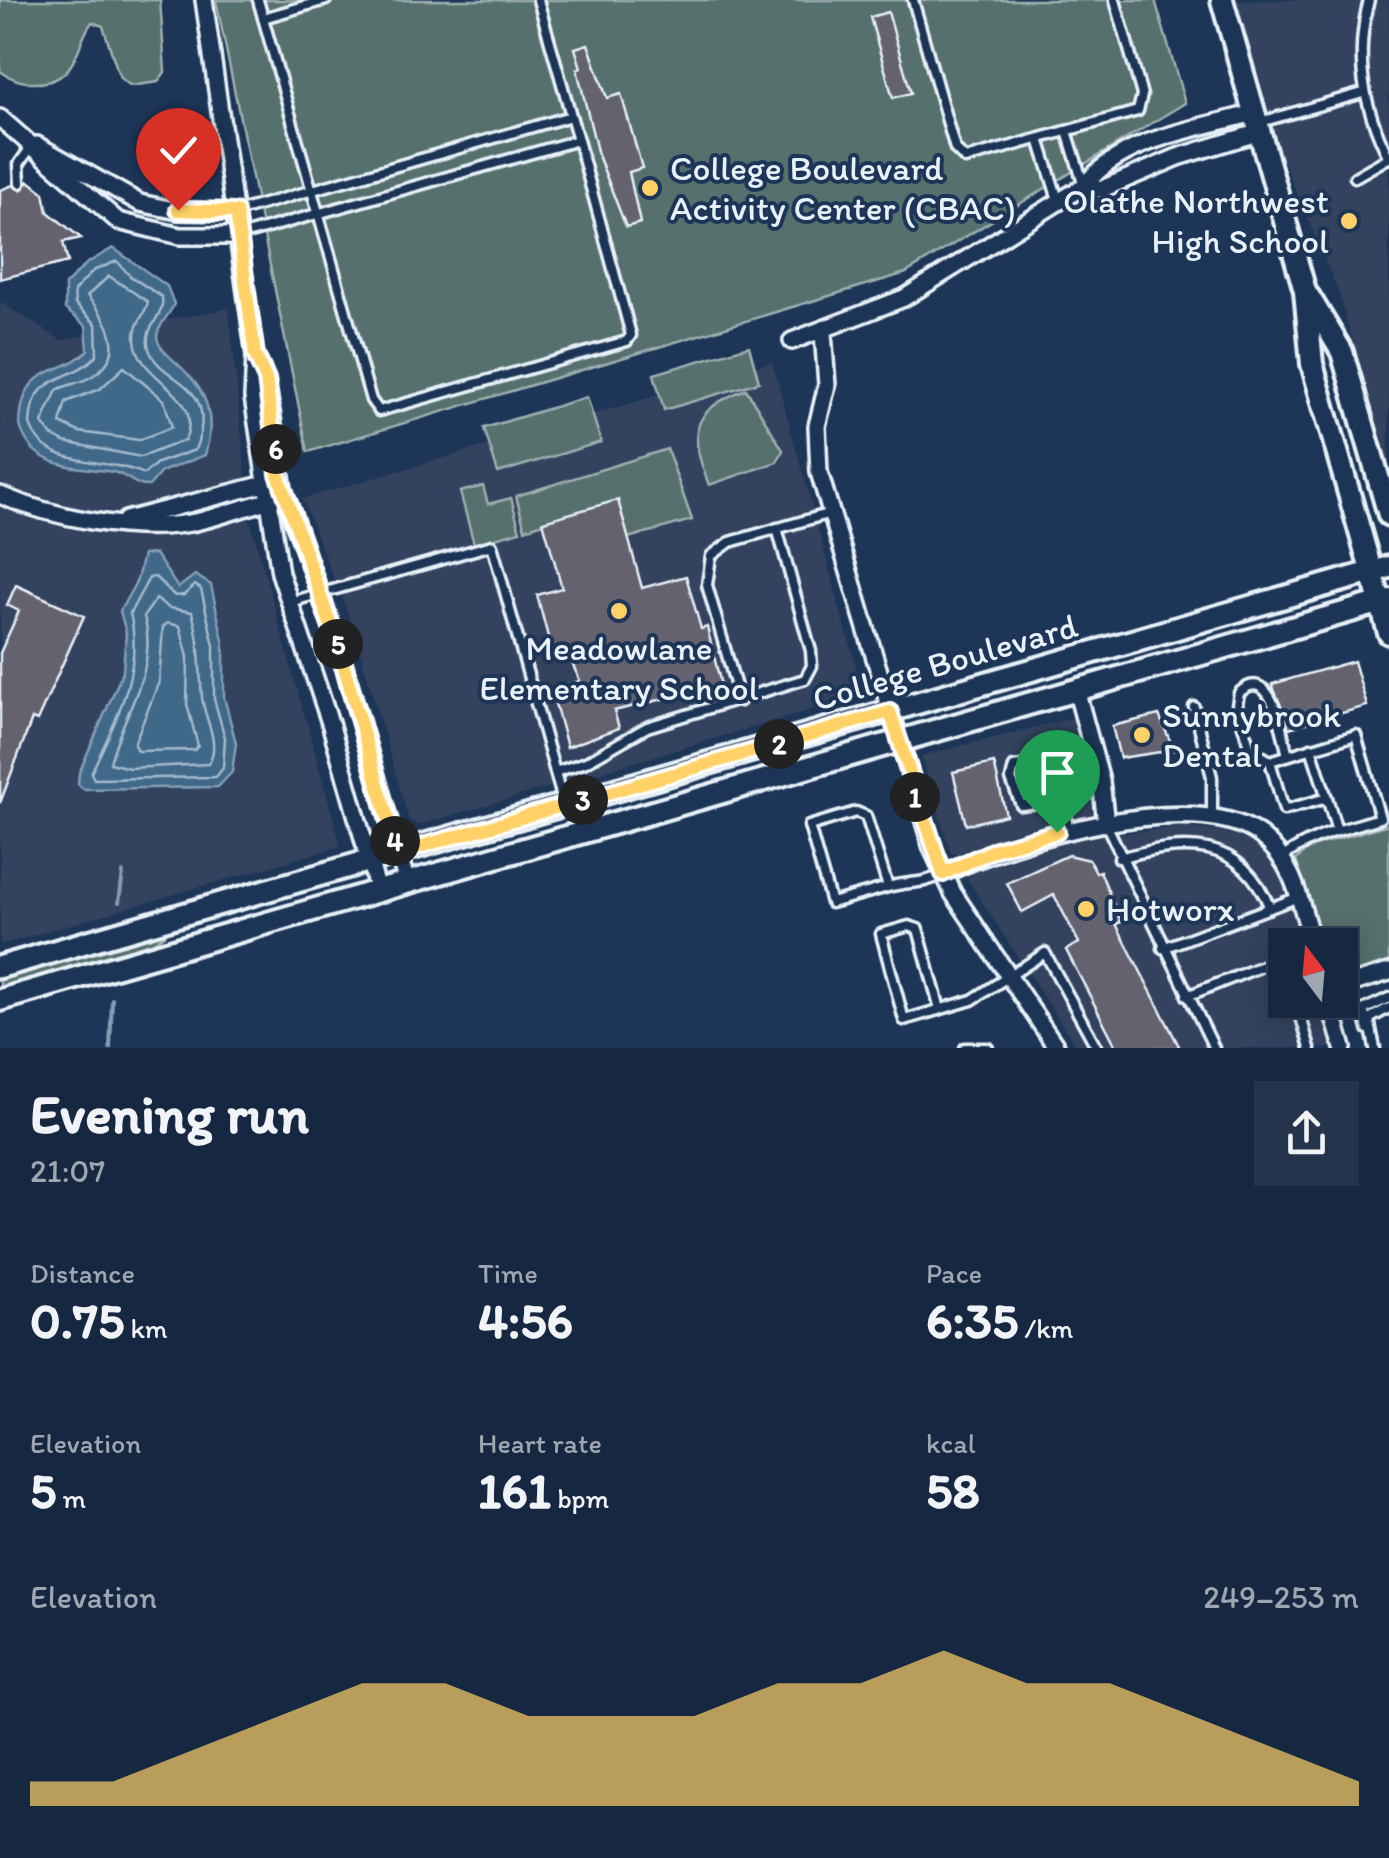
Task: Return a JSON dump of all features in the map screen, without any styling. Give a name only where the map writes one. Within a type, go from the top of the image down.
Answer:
[{"type":"main road","points":[[1222,0],[1305,291],[1312,364],[1380,569],[1389,633]]},
{"type":"main road","points":[[1305,291],[1342,352],[1389,515]]},
{"type":"main road","name":"College Boulevard","points":[[0,967],[1380,569]]},
{"type":"main road","name":"College Boulevard","points":[[0,1000],[898,738],[1385,601]]},
{"type":"street","points":[[204,0],[255,355],[266,379],[274,490],[289,602],[331,726],[378,891]]},
{"type":"street","points":[[0,118],[34,144],[140,203],[178,210],[236,212]]},
{"type":"street","points":[[1084,186],[1102,188],[1257,123]]},
{"type":"street","points":[[792,341],[822,333],[938,279],[1084,186],[1098,169],[1124,154],[1257,123]]},
{"type":"street","points":[[34,144],[49,164],[118,221],[180,236],[239,236]]},
{"type":"street","points":[[822,333],[827,386],[816,441],[831,512],[898,738],[943,874],[1055,1048]]},
{"type":"street","points":[[0,495],[64,516],[150,528],[192,523],[274,490]]},
{"type":"street","points":[[274,490],[320,593],[407,883]]},
{"type":"street","points":[[1076,689],[1101,780],[1106,824]]},
{"type":"street","points":[[943,874],[996,849],[1069,830],[1212,818],[1248,828],[1282,858],[1308,928]]},
{"type":"street","points":[[1358,981],[1389,972]]},
{"type":"street","points":[[1334,1018],[1343,1048]]},
{"type":"lane","points":[[258,0],[372,404],[379,411],[628,341],[632,328],[538,0]]},
{"type":"lane","points":[[263,18],[326,0]]},
{"type":"lane","points":[[913,0],[961,158],[1136,112],[1142,103],[1115,0]]},
{"type":"lane","points":[[1355,177],[1389,158],[1363,92],[1361,52],[1369,0]]},
{"type":"lane","points":[[1257,123],[1363,92]]},
{"type":"lane","points":[[236,212],[571,116]]},
{"type":"lane","points":[[1067,131],[1084,186]]},
{"type":"lane","points":[[1040,139],[1058,200]]},
{"type":"lane","points":[[239,236],[578,140]]},
{"type":"lane","points":[[20,183],[19,164],[34,144]]},
{"type":"lane","points":[[740,701],[707,584],[707,566],[720,548],[831,512]]},
{"type":"lane","points":[[554,772],[586,762],[647,727],[798,684],[812,666],[777,528]]},
{"type":"lane","points":[[289,602],[492,544],[564,805]]},
{"type":"lane","points":[[1282,858],[1303,842],[1380,818],[1356,736],[1312,748],[1288,755],[1270,760],[1250,750],[1237,704],[1239,693],[1251,685],[1261,686],[1269,694],[1288,755]]},
{"type":"lane","points":[[1194,707],[1212,777],[1212,818]]},
{"type":"lane","points":[[1312,748],[1337,831]]},
{"type":"lane","points":[[1270,760],[1284,810],[1326,798]]},
{"type":"lane","points":[[1062,800],[1021,805],[1011,780],[1014,767],[1052,762],[1062,800],[1069,830]]},
{"type":"lane","points":[[888,886],[866,816],[856,812],[808,826],[831,903],[888,886],[924,885],[943,874]]},
{"type":"lane","points":[[1106,824],[1162,948],[1214,1048]]},
{"type":"lane","points":[[1120,858],[1144,851],[1222,851],[1250,870],[1270,908]]},
{"type":"lane","points":[[1162,948],[1299,897]]},
{"type":"lane","points":[[940,1009],[918,929],[909,926],[881,934],[904,1020],[972,1000],[1044,952],[1097,1048]]},
{"type":"lane","points":[[1188,996],[1268,965]]},
{"type":"lane","points":[[1375,1048],[1363,1010],[1389,998]]},
{"type":"lane","points":[[1370,1030],[1370,1019],[1389,1008]]},
{"type":"lane","points":[[1301,1018],[1310,1048]]},
{"type":"lane","points":[[964,1048],[988,1048]]},
{"type":"shaded area","name":"Olathe Northwest High School","points":[[1235,0],[1389,0],[1389,464],[1337,289],[1280,153]]},
{"type":"shaded area","points":[[0,302],[61,340],[229,308],[250,520],[341,846],[0,945]]},
{"type":"shaded area","points":[[772,362],[864,695],[419,825],[409,820],[352,624],[302,499]]},
{"type":"shaded area","points":[[1073,718],[1090,777],[1092,816],[960,855],[951,853],[921,756]]},
{"type":"shaded area","points":[[1180,827],[1238,833],[1272,858],[1286,883],[1299,928],[1268,928],[1268,1018],[1325,1018],[1334,1048],[1077,1048],[967,879],[974,869],[1005,855],[1078,838]]},
{"type":"green space","points":[[0,0],[160,0],[165,72],[158,82],[131,86],[120,78],[103,26],[92,22],[64,73],[47,82],[17,80],[0,71]]},
{"type":"green space","name":"College Boulevard Activity Center (CBAC)","points":[[216,0],[1155,0],[1185,103],[906,273],[308,452]]},
{"type":"green space","points":[[749,346],[759,382],[664,410],[654,374]]},
{"type":"green space","points":[[746,389],[783,450],[777,462],[709,485],[698,451],[699,425],[714,406]]},
{"type":"green space","points":[[587,397],[601,442],[498,473],[484,428]]},
{"type":"green space","points":[[667,449],[692,520],[628,538],[617,500],[525,529],[516,496]]},
{"type":"green space","points":[[483,486],[488,504],[511,498],[520,531],[474,544],[460,492]]},
{"type":"green space","points":[[1389,824],[1389,963],[1358,972],[1358,928],[1315,928],[1296,860],[1310,847]]},
{"type":"green space","points":[[171,926],[144,949],[0,991],[0,975]]},
{"type":"water","points":[[113,248],[167,286],[174,304],[159,328],[158,342],[198,387],[207,405],[210,427],[205,455],[161,472],[149,486],[113,472],[45,458],[26,440],[20,425],[22,405],[35,381],[88,350],[86,326],[65,309],[65,285],[86,264]]},
{"type":"water","points":[[155,554],[178,588],[195,575],[211,585],[224,645],[224,697],[236,743],[232,772],[218,787],[83,789],[78,784],[79,773],[123,671],[126,633],[120,611],[137,580],[143,555]]},
{"type":"building","points":[[888,12],[911,93],[893,98],[870,17]]},
{"type":"building","points":[[588,44],[607,98],[621,94],[642,168],[629,172],[640,223],[626,227],[598,155],[577,69],[581,68],[575,48]]},
{"type":"building","points":[[29,181],[44,193],[48,212],[81,238],[63,242],[68,262],[0,279],[0,190],[13,185],[21,190]]},
{"type":"building","name":"Meadowlane Elementary School","points":[[618,500],[642,588],[686,576],[701,629],[707,627],[721,685],[614,711],[619,728],[567,747],[551,689],[580,681],[567,652],[553,656],[537,595],[562,588],[543,521]]},
{"type":"building","points":[[16,585],[84,616],[37,721],[32,719],[0,803],[0,653],[19,611],[7,605]]},
{"type":"building","points":[[1354,661],[1367,706],[1289,728],[1272,684]]},
{"type":"building","name":"Sunnybrook Dental","points":[[1159,715],[1174,750],[1120,758],[1112,726]]},
{"type":"building","points":[[994,763],[1006,815],[966,825],[953,772]]},
{"type":"building","points":[[1068,855],[1089,860],[1096,873],[1100,871],[1121,922],[1116,924],[1180,1048],[1117,1048],[1066,950],[1079,943],[1054,895],[1022,912],[1007,883]]},
{"type":"waterway","points":[[119,902],[123,873]]},
{"type":"waterway","points":[[110,1048],[112,999]]},
{"type":"place","name":"College Boulevard Activity Center (CBAC)","points":[[650,188]]},
{"type":"place","name":"Olathe Northwest High School","points":[[1349,221]]},
{"type":"place","name":"Meadowlane Elementary School","points":[[619,611]]},
{"type":"place","name":"Sunnybrook Dental","points":[[1142,735]]},
{"type":"place","name":"Hotworx","points":[[1086,909]]},
{"type":"route","points":[[178,210],[236,212],[255,355],[266,379],[278,474],[338,646],[398,853],[890,712],[943,874],[996,849],[1057,832]]}]
